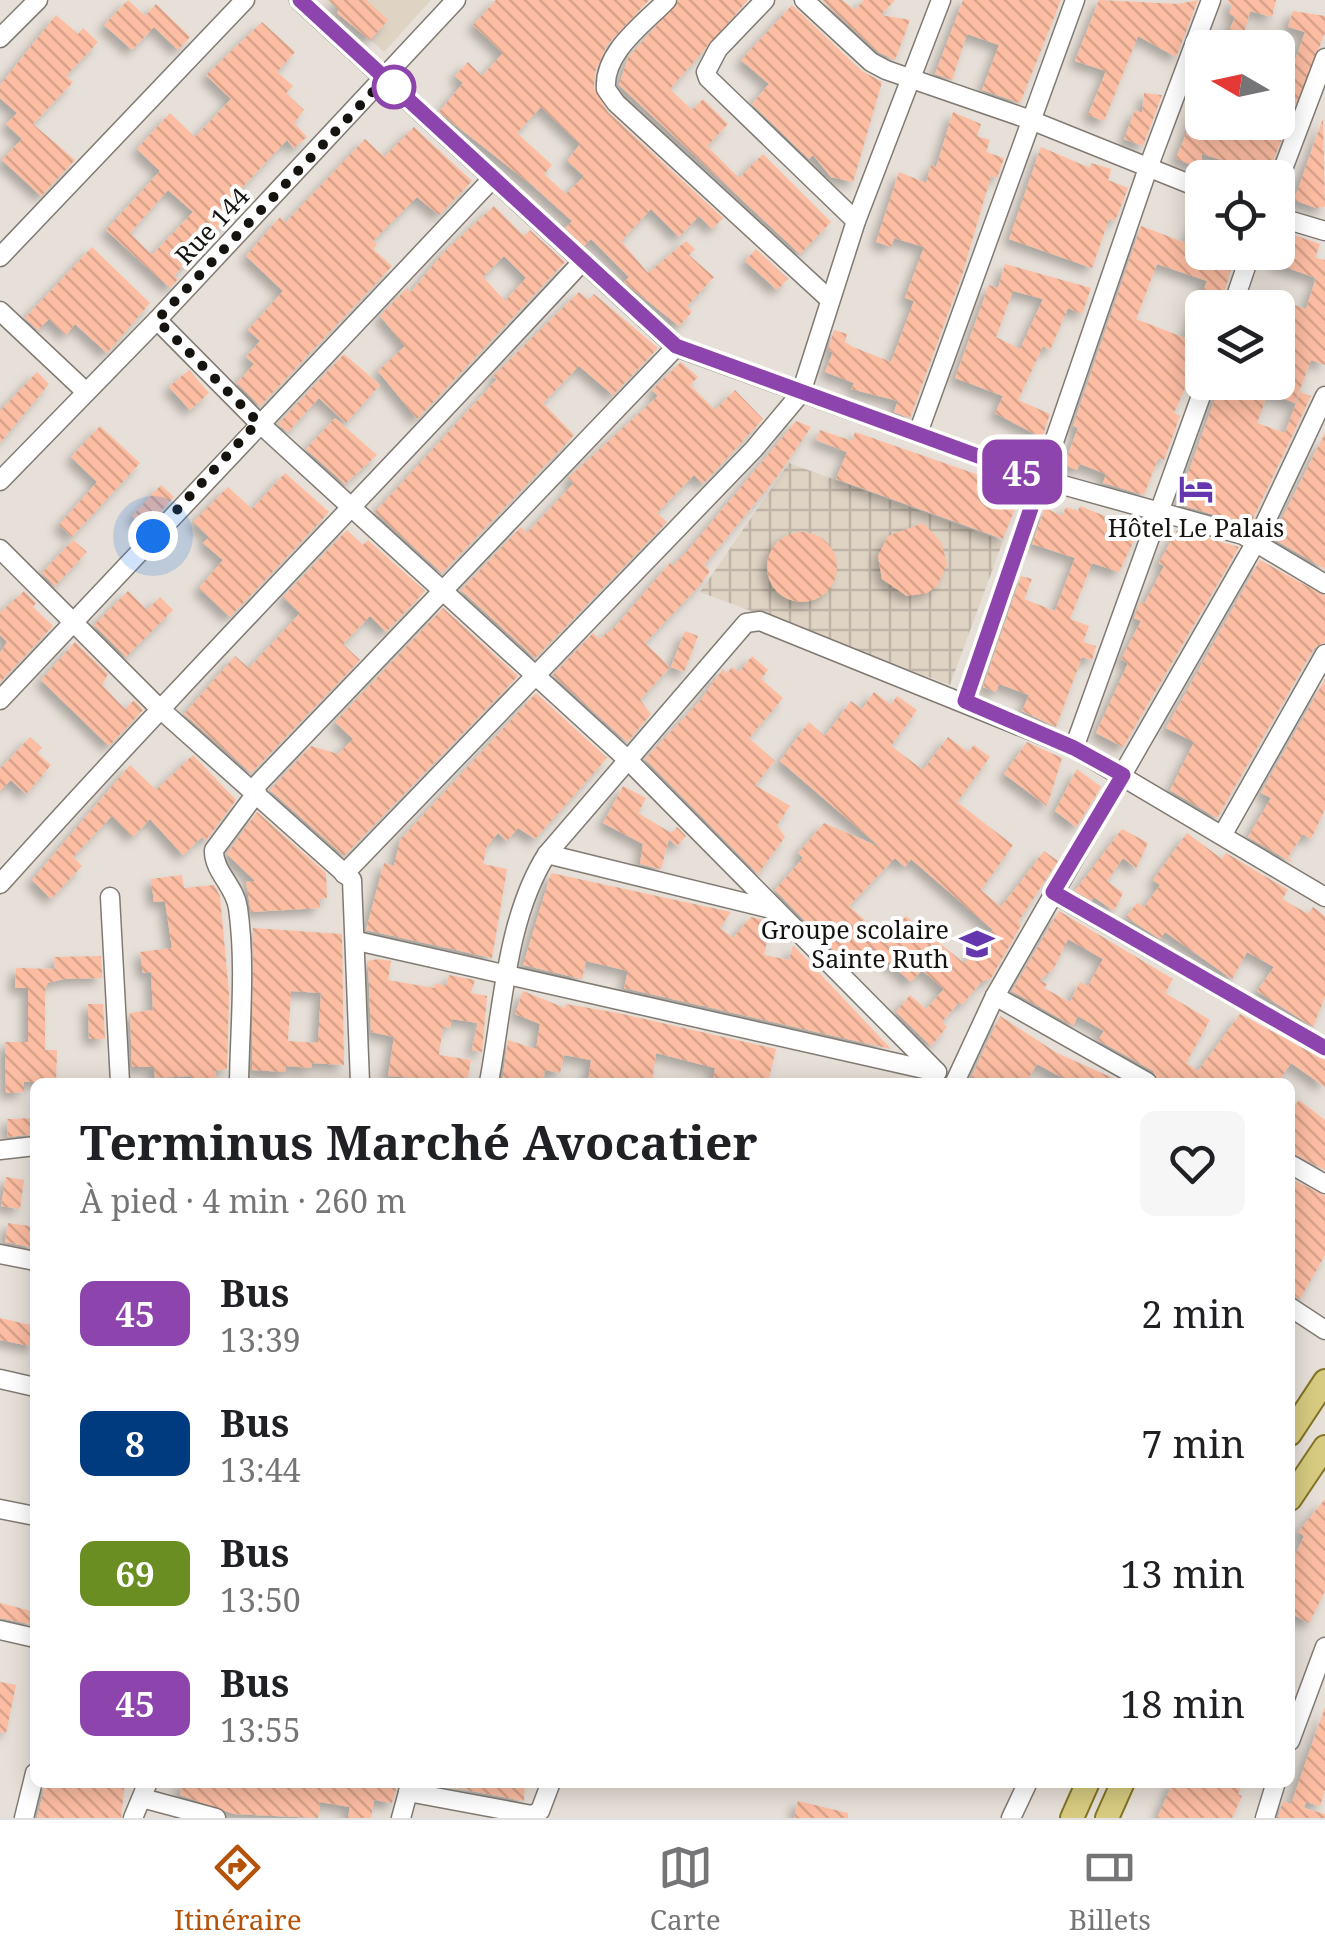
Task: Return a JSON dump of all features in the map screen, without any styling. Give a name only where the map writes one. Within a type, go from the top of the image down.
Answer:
[{"type":"main road","points":[[1295,1426],[1325,1381]]},
{"type":"main road","points":[[1295,1491],[1325,1447]]},
{"type":"main road","points":[[1072,1818],[1085,1788]]},
{"type":"main road","points":[[1107,1818],[1121,1788]]},
{"type":"street","points":[[0,38],[38,0]]},
{"type":"street","points":[[0,257],[245,0]]},
{"type":"street","points":[[300,0],[676,346],[1041,479],[1256,542],[1325,584]]},
{"type":"street","name":"Rue 144","points":[[0,481],[157,320],[456,0]]},
{"type":"street","points":[[667,0],[615,54],[608,67],[606,89],[616,104],[829,299]]},
{"type":"street","points":[[765,0],[718,48],[709,63],[708,78],[856,220]]},
{"type":"street","points":[[804,0],[871,62],[1185,182]]},
{"type":"street","points":[[344,874],[802,394],[856,220],[941,0]]},
{"type":"street","points":[[918,433],[1028,119],[1075,0]]},
{"type":"street","points":[[965,701],[1148,168],[1211,0]]},
{"type":"street","points":[[1286,160],[1325,58]]},
{"type":"street","points":[[0,700],[258,422],[493,178]]},
{"type":"street","points":[[1295,222],[1325,232]]},
{"type":"street","points":[[0,884],[159,708],[354,508],[582,262]]},
{"type":"street","points":[[0,311],[84,391]]},
{"type":"street","points":[[157,320],[258,422],[628,760],[937,1072]]},
{"type":"street","points":[[239,1078],[240,920],[232,885],[214,858],[220,840],[255,790],[676,346]]},
{"type":"street","points":[[956,1078],[994,996],[1256,542],[1325,396]]},
{"type":"street","points":[[1074,748],[1200,400]]},
{"type":"street","points":[[0,549],[159,708],[255,790],[354,884],[360,1078]]},
{"type":"street","points":[[490,1078],[522,909],[532,877],[547,854],[746,623],[760,621],[1074,748],[1325,896]]},
{"type":"street","points":[[1223,834],[1325,654]]},
{"type":"street","points":[[547,854],[775,910]]},
{"type":"street","points":[[1053,892],[1325,1048]]},
{"type":"street","points":[[110,897],[120,1078]]},
{"type":"street","points":[[357,941],[953,1078]]},
{"type":"street","points":[[994,996],[1140,1078]]},
{"type":"street","points":[[0,1150],[30,1147]]},
{"type":"street","points":[[1295,1167],[1325,1184]]},
{"type":"street","points":[[0,1254],[30,1261]]},
{"type":"street","points":[[1295,1310],[1324,1327]]},
{"type":"street","points":[[0,1379],[30,1386]]},
{"type":"street","points":[[0,1509],[30,1515]]},
{"type":"street","points":[[0,1630],[30,1637]]},
{"type":"street","points":[[1295,1728],[1325,1647]]},
{"type":"street","points":[[24,1818],[32,1788]]},
{"type":"street","points":[[401,1818],[409,1788]]},
{"type":"street","points":[[413,1788],[532,1815],[540,1811],[549,1788]]},
{"type":"street","points":[[1011,1818],[1025,1788]]},
{"type":"street","points":[[1265,1818],[1274,1788]]},
{"type":"street","points":[[133,1818],[145,1790],[216,1818]]},
{"type":"shaded area","points":[[327,0],[431,0],[384,52]]},
{"type":"shaded area","points":[[789,463],[1003,541],[950,685],[700,592]]},
{"type":"building","points":[[128,0],[145,16],[156,4],[190,37],[178,50],[154,27],[132,50],[104,25]]},
{"type":"building","points":[[329,0],[366,0],[388,20],[370,40],[337,13],[339,10]]},
{"type":"building","points":[[496,0],[649,0],[607,45],[595,72],[594,88],[608,112],[723,218],[712,229],[699,216],[679,237],[651,209],[621,241],[648,273],[686,241],[695,249],[689,255],[714,277],[687,306],[692,312],[679,326],[624,282],[629,277],[591,239],[584,246],[565,228],[572,221],[533,186],[439,112],[463,83],[455,76],[468,62],[482,76],[503,53],[473,25]],"holes":[[[541,107],[580,144],[567,161],[584,176],[566,194],[544,174],[552,165],[517,133]]]},
{"type":"building","points":[[679,0],[748,0],[670,89],[692,110],[703,99],[728,124],[707,146],[739,178],[763,154],[831,222],[800,254],[619,85],[628,58]]},
{"type":"building","points":[[822,0],[842,0],[855,10],[864,0],[895,0],[881,15],[910,20],[895,60],[878,52]]},
{"type":"building","points":[[963,0],[1061,0],[1020,103],[982,90],[999,45],[967,34],[952,80],[935,74]]},
{"type":"building","points":[[1099,0],[1178,4],[1198,0],[1176,57],[1138,36],[1104,121],[1088,115],[1106,71],[1075,61]]},
{"type":"building","points":[[1227,0],[1276,0],[1272,17],[1250,11],[1245,30],[1230,30],[1235,17],[1229,14],[1232,6]]},
{"type":"building","points":[[792,5],[862,71],[882,82],[853,182],[831,177],[813,155],[809,159],[752,104],[769,84],[741,60]]},
{"type":"building","points":[[1293,11],[1325,16],[1325,33],[1295,107],[1295,60],[1305,32],[1288,27]]},
{"type":"building","points":[[56,15],[78,34],[83,28],[98,42],[66,76],[73,82],[33,124],[75,160],[41,196],[2,160],[22,139],[6,124],[17,113],[0,98],[0,85]]},
{"type":"building","points":[[262,22],[295,52],[277,72],[293,86],[286,93],[304,110],[294,123],[307,137],[294,148],[287,140],[236,194],[244,202],[174,276],[178,279],[170,288],[106,230],[160,171],[137,149],[170,113],[195,137],[231,99],[206,75]],"holes":[[[168,190],[193,212],[152,255],[130,233]]]},
{"type":"building","points":[[1144,93],[1162,95],[1143,146],[1124,139],[1135,110],[1142,113]]},
{"type":"building","points":[[953,112],[981,124],[977,136],[990,140],[986,152],[1004,158],[997,178],[991,176],[962,275],[910,418],[894,412],[898,401],[851,389],[854,383],[825,372],[833,352],[828,350],[834,330],[847,334],[845,342],[853,347],[891,362],[914,301],[905,298],[924,247],[894,238],[891,247],[876,242],[899,172],[926,183],[931,165],[936,167]]},
{"type":"building","points":[[1323,118],[1325,207],[1316,208],[1295,197]]},
{"type":"building","points":[[414,127],[472,181],[439,215],[417,197],[373,241],[377,245],[373,249],[392,266],[260,406],[237,383],[254,364],[246,357],[260,341],[248,330],[283,291],[246,256],[280,217],[285,223],[365,139],[384,157]]},
{"type":"building","points":[[1185,137],[1185,140],[1281,140],[1273,160],[1221,160],[1202,154],[1202,160],[1185,162],[1176,158]]},
{"type":"building","points":[[1041,147],[1090,168],[1091,163],[1111,169],[1108,180],[1128,188],[1115,221],[1109,219],[1092,268],[1009,239]]},
{"type":"building","points":[[494,206],[524,236],[530,230],[565,262],[417,419],[378,371],[405,346],[380,316],[407,288],[410,293],[444,252]],"holes":[[[504,256],[526,278],[505,301],[483,277]]]},
{"type":"building","points":[[1141,226],[1185,243],[1185,270],[1231,270],[1225,290],[1204,290],[1207,281],[1157,264],[1136,319],[1185,338],[1185,388],[1174,413],[1180,416],[1164,460],[1158,458],[1144,495],[1103,483],[1106,474],[1080,464],[1077,470],[1064,465],[1078,428],[1073,426]]},
{"type":"building","points":[[1295,235],[1320,244],[1315,258],[1325,260],[1325,365],[1311,360],[1295,403],[1287,400],[1295,400],[1295,305],[1306,309],[1316,278],[1294,270]]},
{"type":"building","points":[[92,247],[150,303],[107,353],[75,324],[66,335],[49,319],[38,330],[25,318]]},
{"type":"building","points":[[756,249],[788,279],[777,290],[745,261]]},
{"type":"building","points":[[1005,264],[1091,288],[1082,314],[1068,308],[1050,350],[1043,346],[1018,400],[1050,414],[1042,438],[995,413],[1003,396],[955,378],[989,285],[998,288]],"holes":[[[1013,291],[1043,299],[1020,349],[996,337]]]},
{"type":"building","points":[[579,292],[588,300],[594,294],[658,348],[613,395],[579,366],[543,403],[574,435],[442,573],[375,512],[497,379],[493,376]]},
{"type":"building","points":[[344,354],[380,385],[346,423],[319,398],[288,432],[278,424]]},
{"type":"building","points":[[681,362],[698,377],[690,385],[715,410],[735,390],[763,419],[703,484],[694,475],[657,513],[667,522],[535,658],[461,590],[521,527],[527,533],[574,483],[568,478],[658,396],[652,390]]},
{"type":"building","points":[[189,370],[209,393],[190,410],[169,387]]},
{"type":"building","points":[[37,372],[49,384],[0,443],[0,411]]},
{"type":"building","points":[[1300,392],[1311,396],[1250,525],[1177,504],[1215,400],[1265,400],[1257,423],[1285,433]]},
{"type":"building","points":[[335,418],[377,455],[345,484],[306,449]]},
{"type":"building","points":[[796,421],[811,427],[776,478],[704,565],[710,571],[700,585],[645,643],[670,667],[640,700],[651,714],[627,742],[553,675],[593,633],[599,639],[614,628],[670,563],[673,566],[690,548]]},
{"type":"building","points":[[100,426],[140,463],[72,537],[59,525],[97,482],[71,457]]},
{"type":"building","points":[[820,430],[852,441],[855,432],[1022,490],[1003,539],[836,479],[847,452],[816,440]]},
{"type":"building","points":[[1325,433],[1325,569],[1272,538]]},
{"type":"building","points":[[285,473],[329,512],[230,617],[199,588],[223,560],[203,543],[209,537],[193,522],[228,487],[252,509]]},
{"type":"building","points":[[161,485],[174,497],[145,528],[132,516]]},
{"type":"building","points":[[1080,506],[1139,530],[1119,572],[1092,563],[1070,619],[1089,626],[1083,642],[1096,646],[1092,660],[1082,657],[1056,727],[1022,711],[1029,695],[999,684],[996,692],[983,687],[1021,576],[1032,579],[1024,599],[1055,611],[1075,558],[1032,544],[1045,508],[1062,516],[1066,507],[1078,511]]},
{"type":"building","points":[[923,523],[941,542],[947,564],[937,586],[927,593],[907,596],[882,579],[878,556],[888,536]]},
{"type":"building","points":[[347,530],[363,545],[368,540],[425,591],[386,632],[370,616],[343,644],[360,660],[251,773],[184,714],[235,656],[249,668],[300,613],[283,597]]},
{"type":"building","points":[[1177,530],[1239,547],[1123,747],[1096,733],[1128,663],[1121,659],[1141,621],[1134,618],[1140,602],[1144,604],[1164,566],[1159,563]]},
{"type":"building","points":[[802,532],[826,543],[837,567],[826,591],[802,602],[778,591],[767,567],[778,543]]},
{"type":"building","points":[[73,540],[87,552],[55,586],[42,573]]},
{"type":"building","points":[[1260,560],[1325,596],[1325,642],[1314,648],[1217,818],[1170,790],[1194,742],[1166,728]]},
{"type":"building","points":[[24,591],[36,603],[33,607],[53,626],[0,682],[0,653],[7,642],[0,635],[0,613]]},
{"type":"building","points":[[128,591],[147,610],[160,597],[173,610],[126,657],[94,625]]},
{"type":"building","points":[[443,608],[518,676],[344,856],[270,790],[311,746],[338,754],[353,739],[335,722]]},
{"type":"building","points":[[685,631],[698,636],[684,672],[671,667]]},
{"type":"building","points":[[75,642],[108,674],[102,685],[125,709],[134,700],[143,710],[109,746],[41,680]]},
{"type":"building","points":[[752,656],[768,670],[761,679],[783,698],[749,738],[775,761],[755,785],[790,806],[777,825],[785,837],[758,874],[645,759],[699,702],[723,669],[726,674],[732,667],[739,672]]},
{"type":"building","points":[[1325,679],[1325,809],[1311,839],[1303,834],[1288,857],[1293,863],[1248,837],[1271,798],[1261,793]]},
{"type":"building","points":[[874,692],[891,705],[897,696],[917,710],[891,746],[923,770],[948,737],[968,752],[974,745],[990,757],[957,802],[1013,845],[981,890],[1001,907],[1044,851],[1058,861],[1018,922],[1021,925],[991,978],[981,982],[962,1005],[959,1002],[942,1022],[947,1027],[931,1046],[896,1012],[910,995],[926,1009],[944,989],[922,970],[911,982],[872,948],[852,969],[775,890],[803,858],[798,853],[824,823],[880,847],[780,761],[809,722],[825,736],[851,701],[862,709]],"holes":[[[895,858],[905,867],[911,859],[993,930],[964,963],[906,916],[886,939],[849,906]]]},
{"type":"building","points":[[536,693],[607,758],[535,839],[518,828],[507,841],[498,833],[487,846],[483,864],[507,869],[492,958],[366,930],[384,863],[394,866],[400,840]]},
{"type":"building","points":[[30,737],[42,748],[37,753],[51,765],[26,794],[11,780],[0,791],[0,769]]},
{"type":"building","points":[[1027,742],[1062,758],[1047,806],[1004,774]]},
{"type":"building","points":[[193,755],[236,800],[206,840],[202,837],[183,855],[150,819],[133,837],[112,816],[73,857],[82,866],[51,899],[32,880],[130,765],[156,790]]},
{"type":"building","points":[[1077,769],[1101,787],[1076,827],[1055,811]]},
{"type":"building","points":[[623,786],[646,798],[638,813],[671,833],[677,827],[686,836],[677,846],[669,839],[661,869],[640,864],[643,844],[603,823]]},
{"type":"building","points":[[257,812],[326,873],[327,898],[319,899],[320,908],[251,912],[246,882],[255,881],[227,854]]},
{"type":"building","points":[[1122,829],[1148,843],[1136,868],[1123,858],[1107,881],[1123,893],[1114,911],[1094,897],[1092,901],[1075,891]]},
{"type":"building","points":[[1187,833],[1222,859],[1226,853],[1288,890],[1282,899],[1308,914],[1313,907],[1325,916],[1325,997],[1313,1027],[1257,991],[1274,967],[1247,952],[1232,979],[1165,932],[1160,939],[1126,917],[1137,903],[1144,907],[1160,885],[1153,880]]},
{"type":"building","points":[[551,873],[731,912],[720,928],[733,938],[751,917],[771,922],[764,955],[789,960],[793,945],[891,1049],[624,988],[628,971],[586,961],[582,979],[523,965]]},
{"type":"building","points":[[182,875],[184,888],[214,885],[220,896],[229,994],[227,1069],[215,1071],[216,1078],[155,1078],[154,1067],[132,1067],[130,1013],[153,1010],[151,972],[143,973],[140,952],[172,948],[165,901],[154,902],[151,879]]},
{"type":"building","points":[[1059,911],[1173,979],[1165,993],[1210,1020],[1186,1063],[1198,1071],[1240,1014],[1325,1060],[1325,1087],[1291,1063],[1281,1078],[1157,1078],[1153,1071],[1098,1040],[1104,1031],[1078,1016],[1073,1026],[1012,991]],"holes":[[[1068,939],[1103,959],[1088,986],[1080,982],[1070,1002],[1044,988],[1047,984],[1040,980],[1054,968]]]},
{"type":"building","points":[[253,928],[342,934],[344,1065],[286,1066],[285,1072],[252,1070]],"holes":[[[291,991],[321,993],[318,1043],[288,1041]]]},
{"type":"building","points":[[101,956],[102,978],[48,983],[45,1050],[57,1050],[56,1078],[30,1078],[30,1082],[24,1082],[24,1092],[6,1093],[5,1042],[28,1042],[28,988],[15,988],[16,968],[55,969],[54,957]]},
{"type":"building","points":[[368,961],[391,961],[388,980],[434,988],[435,983],[446,986],[449,975],[475,980],[471,993],[487,996],[482,1052],[472,1050],[478,1023],[452,1019],[450,1028],[443,1026],[439,1055],[471,1060],[468,1078],[388,1076],[394,1037],[371,1032]]},
{"type":"building","points":[[523,991],[565,1008],[566,1004],[618,1013],[776,1049],[769,1078],[714,1078],[715,1068],[656,1053],[653,1078],[589,1078],[591,1060],[564,1055],[560,1073],[545,1070],[544,1078],[503,1078],[508,1040],[536,1049],[540,1024],[515,1014]]},
{"type":"building","points":[[88,1004],[103,1004],[105,1039],[89,1039]]},
{"type":"building","points":[[1000,1016],[1057,1053],[1113,1078],[1063,1078],[1037,1064],[1028,1078],[971,1078]]},
{"type":"building","points":[[1299,1100],[1325,1120],[1325,1170],[1295,1155],[1295,1105]]},
{"type":"building","points":[[30,1118],[30,1135],[8,1137],[7,1119]]},
{"type":"building","points":[[6,1177],[24,1180],[20,1209],[1,1206]]},
{"type":"building","points":[[1295,1181],[1325,1196],[1325,1255],[1300,1299],[1295,1296]]},
{"type":"building","points":[[8,1223],[30,1226],[30,1247],[5,1242]]},
{"type":"building","points":[[0,1318],[30,1325],[30,1346],[0,1340]]},
{"type":"building","points":[[1325,1499],[1325,1591],[1309,1623],[1295,1616],[1295,1555],[1304,1536],[1298,1532]]},
{"type":"building","points":[[0,1603],[30,1611],[30,1624],[0,1618]]},
{"type":"building","points":[[0,1682],[16,1685],[6,1733],[0,1732]]},
{"type":"building","points":[[1325,1707],[1325,1790],[1320,1806],[1306,1802],[1304,1808],[1325,1814],[1325,1818],[1278,1818],[1283,1801],[1291,1804]]},
{"type":"building","points":[[44,1788],[124,1788],[121,1818],[37,1818]]},
{"type":"building","points":[[181,1788],[396,1788],[392,1803],[374,1800],[371,1818],[348,1818],[350,1807],[320,1802],[318,1818],[234,1814],[180,1795]]},
{"type":"building","points":[[456,1788],[525,1788],[524,1801]]},
{"type":"building","points":[[1170,1788],[1240,1788],[1238,1794],[1242,1796],[1232,1818],[1157,1818]]},
{"type":"building","points":[[798,1801],[848,1813],[848,1818],[794,1818]]},
{"type":"bus line","name":"45","points":[[300,0],[676,346],[1041,479],[965,701],[1074,748],[1123,775],[1053,892],[1325,1048]]},
{"type":"place","name":"Hôtel Le Palais","points":[[1196,489]]},
{"type":"place","name":"Groupe scolaire Sainte Ruth","points":[[977,944]]},
{"type":"route","points":[[153,536],[258,422],[157,320],[385,79],[394,87]]}]
